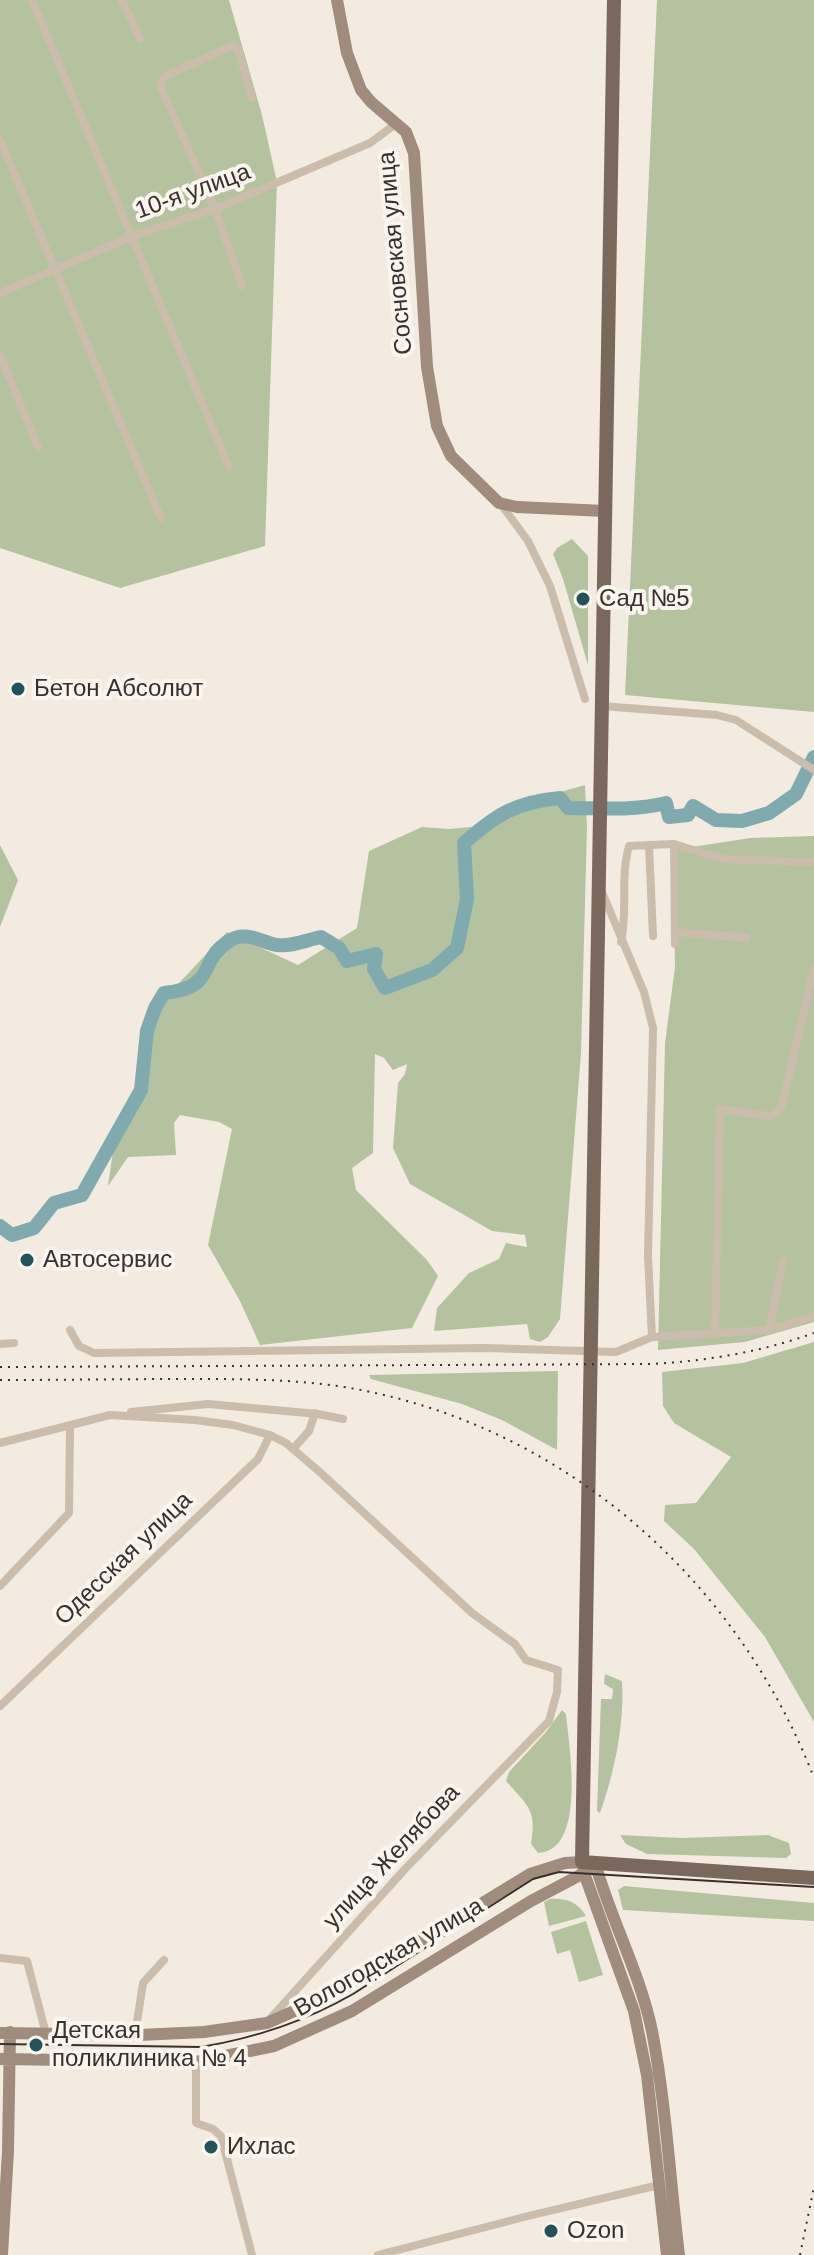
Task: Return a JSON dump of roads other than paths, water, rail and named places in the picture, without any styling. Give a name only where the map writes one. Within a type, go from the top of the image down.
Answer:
[{"type":"main road","name":"Сосновская улица","points":[[337,0],[347,53],[361,90],[406,132],[414,153],[427,367],[437,426],[451,456],[499,503]]},
{"type":"main road","points":[[614,0],[583,1817],[587,1866],[634,2011],[647,2075],[667,2255]]},
{"type":"main road","points":[[499,503],[517,507],[605,511]]},
{"type":"main road","name":"Вологодская улица","points":[[5,2032],[135,2035],[204,2032],[267,2023],[333,1994],[530,1874],[565,1863],[814,1878]]},
{"type":"main road","points":[[587,1866],[636,1974],[652,2030],[679,2255]]},
{"type":"main road","name":"Вологодская улица","points":[[5,2059],[196,2062],[274,2046],[352,2011],[587,1866]]},
{"type":"main road","points":[[2,2255],[5,2032]]},
{"type":"street","points":[[32,0],[229,467]]},
{"type":"street","points":[[122,0],[140,39]]},
{"type":"street","points":[[242,286],[215,209],[160,85],[164,77],[233,45],[238,49],[252,98]]},
{"type":"street","name":"10-я улица","points":[[0,293],[133,236],[215,209],[370,143],[397,123]]},
{"type":"street","points":[[0,140],[161,518]]},
{"type":"street","points":[[0,355],[38,447]]},
{"type":"street","points":[[499,503],[528,541],[550,586],[585,699]]},
{"type":"street","points":[[602,706],[717,715],[736,720],[814,770]]},
{"type":"street","points":[[621,942],[626,920],[624,865],[629,846],[674,844],[723,859],[814,862]]},
{"type":"street","points":[[674,844],[675,944]]},
{"type":"street","points":[[649,845],[653,936]]},
{"type":"street","points":[[599,884],[644,992],[653,1028],[648,1256],[652,1337]]},
{"type":"street","points":[[675,932],[746,938]]},
{"type":"street","points":[[715,1334],[720,1109],[769,1116],[782,1105],[814,969]]},
{"type":"street","points":[[769,1330],[783,1261]]},
{"type":"street","points":[[70,1330],[79,1346],[94,1353],[485,1348],[616,1352],[652,1337],[769,1330],[814,1316]]},
{"type":"street","points":[[0,1344],[14,1343]]},
{"type":"street","points":[[0,1443],[110,1415],[208,1404],[315,1413],[343,1419]]},
{"type":"street","points":[[110,1415],[233,1425],[270,1435],[293,1449],[309,1431],[315,1413]]},
{"type":"street","points":[[0,1586],[69,1513],[70,1425]]},
{"type":"street","name":"Одесская улица","points":[[0,1706],[258,1459],[270,1435]]},
{"type":"street","name":"улица Желябова","points":[[267,2023],[405,1869],[549,1721],[554,1711],[558,1670],[526,1660],[515,1644],[472,1613],[293,1449]]},
{"type":"street","points":[[0,1958],[27,1961],[46,2034]]},
{"type":"street","points":[[135,2035],[143,1983],[164,1960]]},
{"type":"street","points":[[196,2062],[196,2123],[213,2129],[221,2136],[252,2255]]},
{"type":"street","points":[[378,2255],[659,2185]]},
{"type":"waterway","points":[[0,1226],[12,1235],[34,1228],[54,1203],[82,1195],[141,1090],[147,1031],[155,1008],[164,993],[181,990],[200,979],[219,949],[229,941],[247,937],[282,945],[321,937],[339,948],[347,961],[376,954],[374,969],[385,988],[432,970],[457,948],[467,899],[464,843],[508,811],[560,798],[568,808],[630,808],[666,803],[669,817],[688,815],[693,806],[716,820],[742,821],[769,813],[796,794],[814,757]]},
{"type":"tram line","points":[[0,2044],[201,2047],[241,2039],[335,2004],[533,1879],[559,1872],[814,1887]]},
{"type":"railway","points":[[0,1367],[651,1364],[734,1354],[814,1333]]},
{"type":"railway","points":[[0,1380],[227,1379],[324,1384],[423,1406],[497,1434],[567,1473],[630,1520],[688,1575],[738,1637],[780,1705],[814,1778]]},
{"type":"railway","points":[[800,2255],[814,2187]]},
{"type":"place","name":"Сад №5","points":[[583,599]]},
{"type":"place","name":"Бетон Абсолют","points":[[18,689]]},
{"type":"place","name":"Автосервис","points":[[27,1260]]},
{"type":"place","name":"Детская поликлиника № 4","points":[[36,2045]]},
{"type":"place","name":"Ихлас","points":[[211,2147]]},
{"type":"place","name":"Ozon","points":[[551,2231]]}]
